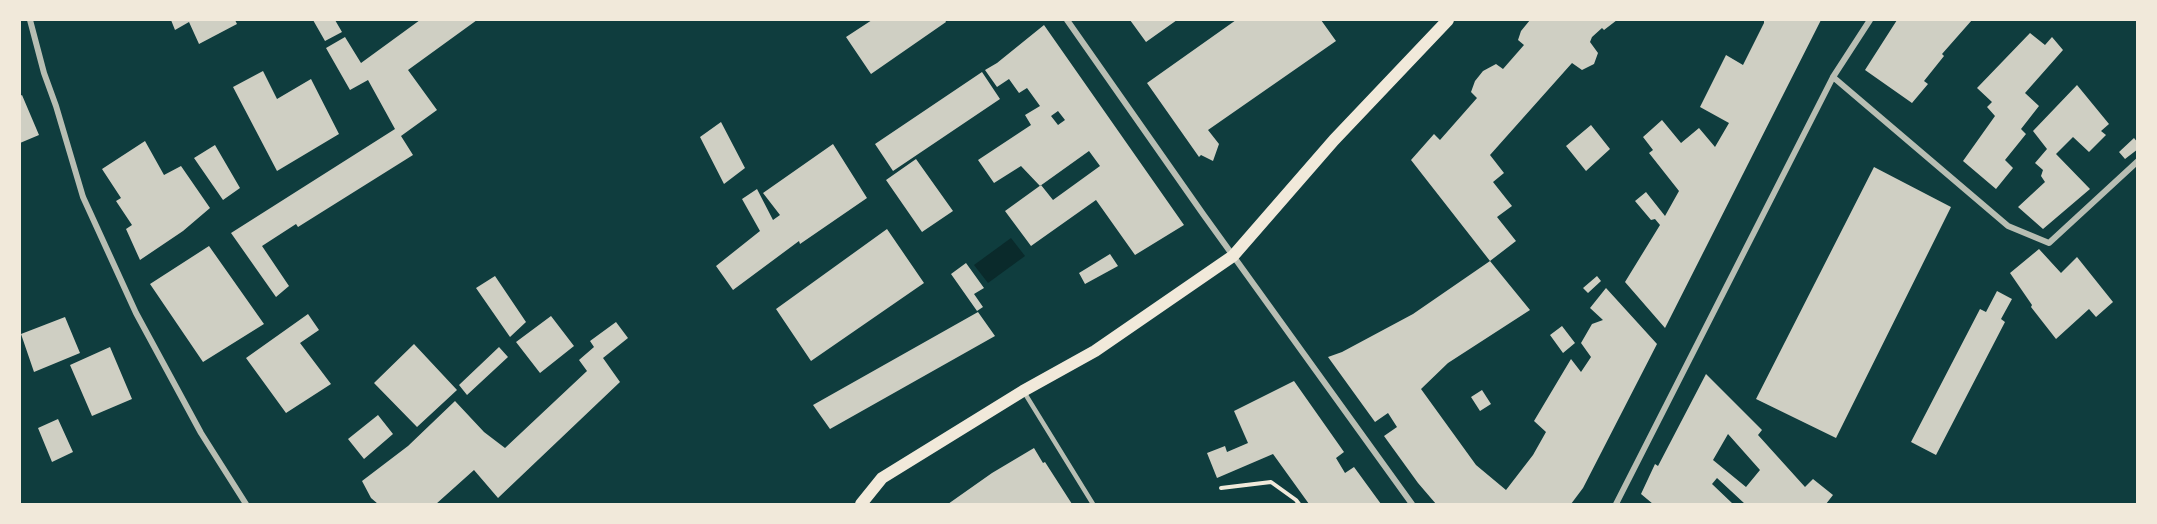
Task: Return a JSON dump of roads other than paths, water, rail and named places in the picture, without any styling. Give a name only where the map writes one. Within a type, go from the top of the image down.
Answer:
[{"type":"main road","points":[[861,504],[882,478],[1023,391],[1095,351],[1233,256],[1334,140],[1448,20]]},
{"type":"street","points":[[30,20],[83,197],[136,313],[201,433],[246,504]]},
{"type":"street","points":[[1067,20],[1233,256],[1412,504]]},
{"type":"street","points":[[1616,504],[1833,77],[1870,20]]},
{"type":"street","points":[[1833,77],[2008,226],[2049,243],[2138,161]]},
{"type":"lane","points":[[1023,391],[1093,504]]},
{"type":"water","points":[[1011,238],[1025,256],[988,283],[974,265]]}]
